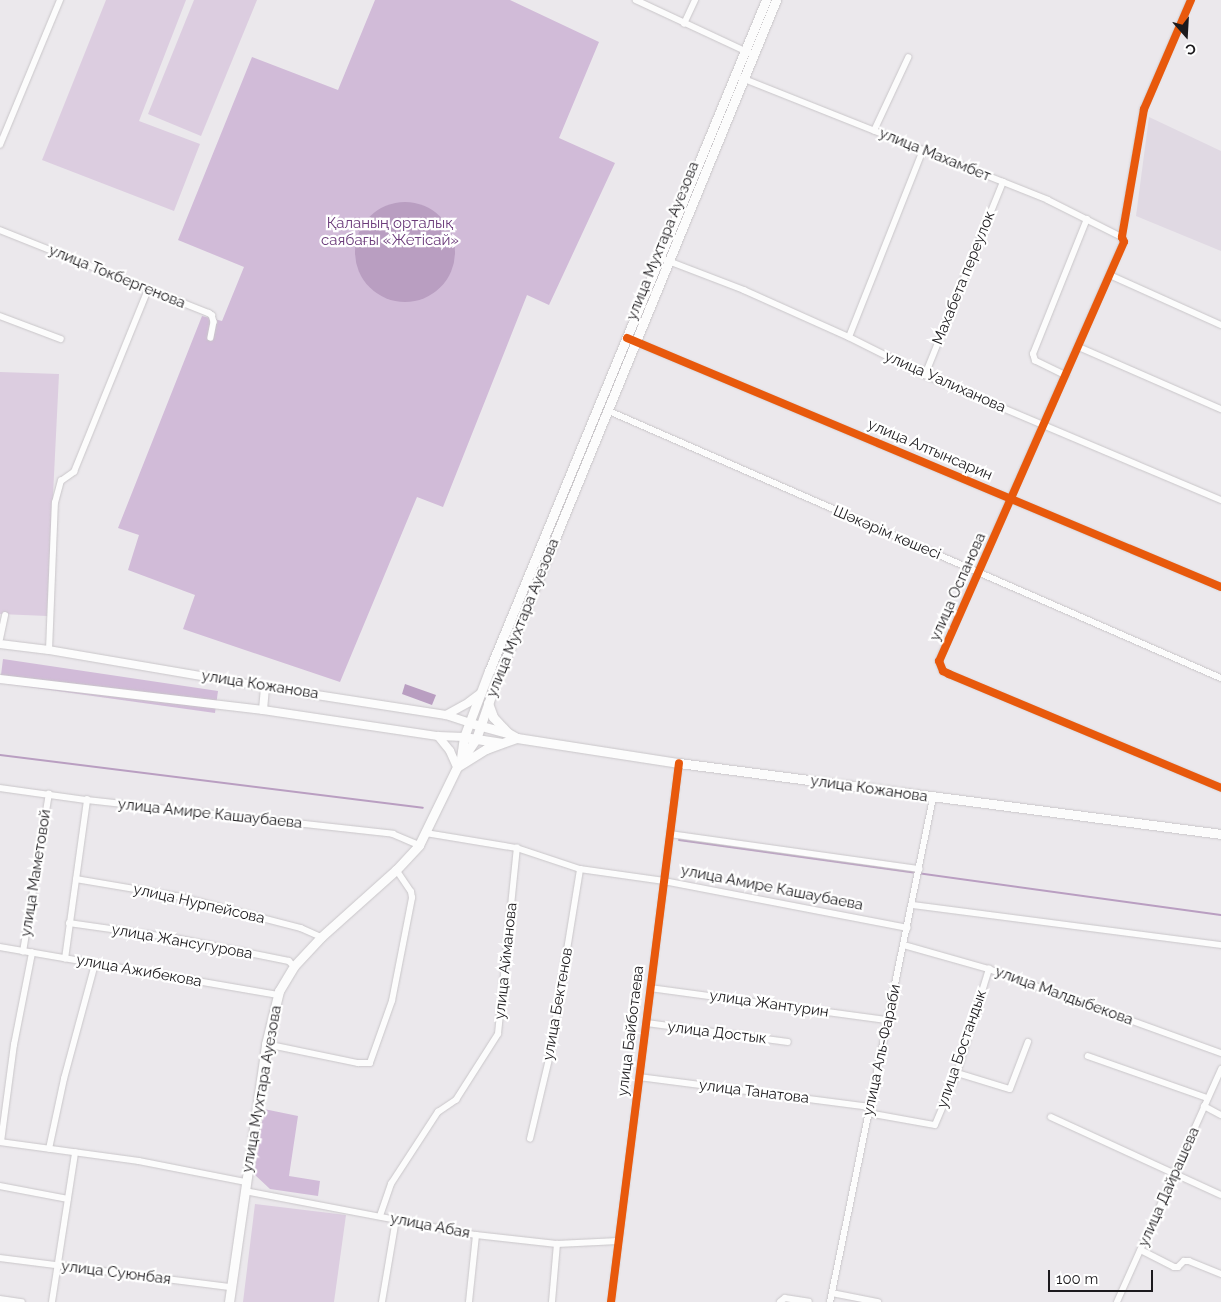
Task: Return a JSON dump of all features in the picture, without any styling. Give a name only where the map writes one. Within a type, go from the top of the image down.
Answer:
[{"type":"main road","name":"улица Мухтара Ауезова","points":[[229,1302],[266,1044],[278,995],[294,966],[321,937],[396,870],[419,845],[459,764],[476,739],[488,703],[609,411],[659,257],[766,0]]},
{"type":"main road","name":"улица Мухтара Ауезова","points":[[459,764],[464,737],[482,692],[632,340],[669,261],[776,0]]},
{"type":"main road","points":[[488,703],[493,717],[508,733]]},
{"type":"main road","name":"улица Кожанова","points":[[470,723],[508,733],[517,738],[679,763],[829,782],[933,798],[1221,834]]},
{"type":"main road","name":"улица Кожанова","points":[[464,737],[501,744],[517,738]]},
{"type":"main road","points":[[459,764],[486,749],[501,744]]},
{"type":"street","points":[[0,145],[60,0]]},
{"type":"street","points":[[636,0],[754,55]]},
{"type":"street","points":[[684,24],[695,0]]},
{"type":"street","name":"улица Оспанова","points":[[1191,0],[1144,109],[1122,237],[1124,242],[1045,426],[939,661],[943,671],[1221,788]]},
{"type":"street","points":[[874,131],[908,58]]},
{"type":"street","name":"улица Махамбет","points":[[735,76],[1048,200],[1122,237]]},
{"type":"street","points":[[849,337],[924,150]]},
{"type":"street","name":"Махабета переулок","points":[[925,375],[1003,182]]},
{"type":"street","points":[[1066,376],[1036,360],[1032,354],[1087,219]]},
{"type":"street","name":"улица Токбергенова","points":[[0,230],[212,315],[214,328],[211,338]]},
{"type":"street","name":"улица Уалиханова","points":[[659,257],[744,290],[849,337],[925,375],[1221,500]]},
{"type":"street","points":[[1110,275],[1221,325]]},
{"type":"street","points":[[49,650],[55,503],[61,481],[74,472],[148,290]]},
{"type":"street","points":[[0,316],[61,340]]},
{"type":"street","name":"улица Алтынсарин","points":[[632,340],[1221,587]]},
{"type":"street","points":[[1079,347],[1221,409]]},
{"type":"street","name":"Шәкәрім көшесі","points":[[609,411],[1221,678]]},
{"type":"street","points":[[0,639],[5,616]]},
{"type":"street","name":"улица Кожанова","points":[[0,644],[49,650],[265,687],[446,715],[470,723]]},
{"type":"street","name":"улица Кожанова","points":[[0,679],[263,710],[438,736],[464,737]]},
{"type":"street","points":[[263,710],[265,687]]},
{"type":"street","points":[[446,715],[482,692]]},
{"type":"street","points":[[438,736],[459,764]]},
{"type":"street","name":"улица Байботаева","points":[[611,1302],[679,763]]},
{"type":"street","name":"улица Амире Кашаубаева","points":[[0,788],[87,800],[393,834],[419,845]]},
{"type":"street","name":"улица Маметовой","points":[[23,952],[49,794]]},
{"type":"street","name":"улица Аль-Фараби","points":[[830,1302],[913,905],[933,798]]},
{"type":"street","points":[[64,959],[87,800]]},
{"type":"street","name":"улица Амире Кашаубаева","points":[[426,833],[517,848],[580,869],[664,881],[907,928]]},
{"type":"street","points":[[670,834],[920,869]]},
{"type":"street","name":"улица Айманова","points":[[380,1216],[390,1184],[438,1112],[456,1100],[498,1034],[517,848]]},
{"type":"street","name":"улица Бектенов","points":[[530,1139],[550,1055],[580,869]]},
{"type":"street","points":[[266,1044],[358,1063],[370,1063],[392,1001],[412,898],[411,892],[396,870]]},
{"type":"street","name":"улица Нурпейсова","points":[[76,880],[176,896],[301,928],[321,937]]},
{"type":"street","points":[[913,905],[1221,945]]},
{"type":"street","name":"улица Жансугурова","points":[[69,923],[175,938],[289,961],[294,966]]},
{"type":"street","name":"улица Малдыбекова","points":[[904,945],[989,969],[1221,1054]]},
{"type":"street","name":"улица Ажибекова","points":[[0,946],[23,952],[278,995]]},
{"type":"street","name":"улица Маметовой","points":[[0,1142],[14,1045],[32,953]]},
{"type":"street","points":[[48,1149],[64,1079],[95,964]]},
{"type":"street","name":"улица Бостандык","points":[[931,1126],[936,1125],[957,1073],[989,969]]},
{"type":"street","name":"улица Жантурин","points":[[650,988],[888,1020]]},
{"type":"street","name":"улица Достык","points":[[647,1023],[788,1042]]},
{"type":"street","points":[[957,1073],[1010,1090],[1028,1042]]},
{"type":"street","points":[[1088,1056],[1207,1098]]},
{"type":"street","name":"улица Дайрашева","points":[[1117,1302],[1221,1069]]},
{"type":"street","name":"улица Танатова","points":[[639,1077],[869,1110],[931,1126]]},
{"type":"street","points":[[1204,1106],[1221,1115]]},
{"type":"street","points":[[1051,1117],[1221,1195]]},
{"type":"street","name":"улица Абая","points":[[0,1142],[140,1161],[396,1220],[476,1235],[557,1244],[618,1241]]},
{"type":"street","points":[[52,1302],[75,1153]]},
{"type":"street","points":[[0,1186],[68,1198]]},
{"type":"street","points":[[382,1302],[396,1220]]},
{"type":"street","points":[[469,1302],[476,1235]]},
{"type":"street","points":[[552,1302],[557,1244]]},
{"type":"street","points":[[1141,1250],[1174,1267],[1178,1267],[1184,1261],[1189,1261],[1221,1274]]},
{"type":"street","name":"улица Суюнбая","points":[[0,1258],[231,1287]]},
{"type":"street","points":[[832,1293],[878,1302]]},
{"type":"street","points":[[780,1302],[786,1298],[809,1302]]},
{"type":"street","points":[[0,1299],[22,1302]]},
{"type":"shaded area","points":[[106,0],[186,0],[139,121],[200,144],[174,211],[42,160]]},
{"type":"shaded area","points":[[194,0],[257,0],[201,136],[148,114]]},
{"type":"shaded area","points":[[1149,117],[1221,151],[1221,251],[1136,216]]},
{"type":"shaded area","points":[[405,202],[424,206],[441,216],[451,233],[455,252],[451,271],[441,288],[424,298],[405,302],[386,298],[369,288],[359,271],[355,252],[359,233],[369,216],[386,206]]},
{"type":"shaded area","points":[[0,372],[59,374],[47,616],[0,614]]},
{"type":"shaded area","points":[[405,684],[436,695],[432,705],[402,694]]},
{"type":"shaded area","points":[[255,1204],[346,1215],[334,1302],[243,1302]]},
{"type":"green space","name":"Қаланың орталық саябағы «Жетісай»","points":[[375,0],[510,0],[599,42],[559,138],[615,163],[549,305],[527,295],[443,507],[417,497],[340,682],[183,629],[195,595],[128,570],[139,535],[118,528],[202,316],[222,321],[244,267],[178,240],[252,57],[338,90]]},
{"type":"green space","points":[[3,659],[218,691],[215,713],[0,683]]},
{"type":"green space","points":[[264,1109],[298,1116],[289,1176],[320,1181],[318,1196],[270,1189],[254,1174]]},
{"type":"waterway","points":[[0,755],[423,808]]},
{"type":"waterway","points":[[679,840],[1221,915]]},
{"type":"cycle path","points":[[1191,0],[1144,109],[1122,237],[1124,242],[939,661],[943,671],[949,674],[1221,788]]},
{"type":"cycle path","points":[[627,338],[1221,587]]},
{"type":"cycle path","points":[[611,1302],[679,763]]}]
